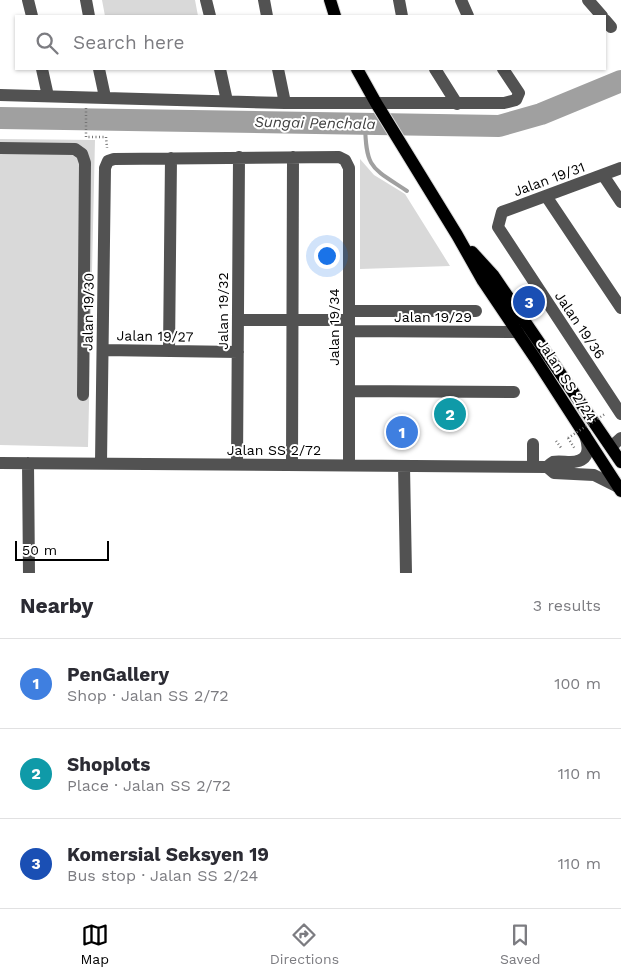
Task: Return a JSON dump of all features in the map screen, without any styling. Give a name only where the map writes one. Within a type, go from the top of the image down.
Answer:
[{"type":"main road","points":[[330,0],[335,15]]},
{"type":"main road","name":"Jalan SS 2/24","points":[[358,70],[457,235],[483,282],[518,332],[620,489]]},
{"type":"main road","name":"Jalan SS 2/24","points":[[457,235],[493,275],[616,443],[621,462]]},
{"type":"street","points":[[28,0],[32,15]]},
{"type":"street","points":[[86,0],[89,15]]},
{"type":"street","points":[[206,0],[210,15]]},
{"type":"street","points":[[264,0],[267,15]]},
{"type":"street","points":[[399,0],[402,15]]},
{"type":"street","points":[[461,0],[468,15]]},
{"type":"street","points":[[588,0],[601,15]]},
{"type":"street","points":[[42,70],[48,96]]},
{"type":"street","points":[[99,70],[105,97]]},
{"type":"street","points":[[220,70],[227,101]]},
{"type":"street","points":[[278,70],[285,103]]},
{"type":"street","points":[[436,70],[457,104]]},
{"type":"street","points":[[0,95],[378,106],[504,103],[516,100],[519,93],[504,70]]},
{"type":"street","points":[[0,148],[75,149],[82,154],[85,163],[83,396]]},
{"type":"street","points":[[108,161],[114,159],[293,157],[292,465]]},
{"type":"street","name":"Jalan 19/34","points":[[293,157],[339,157],[346,160],[349,168],[349,465]]},
{"type":"street","points":[[169,351],[172,158]]},
{"type":"street","name":"Jalan 19/32","points":[[237,464],[239,158]]},
{"type":"street","name":"Jalan 19/30","points":[[101,463],[105,168],[108,161]]},
{"type":"street","name":"Jalan 19/31","points":[[498,228],[502,212],[621,168]]},
{"type":"street","points":[[603,175],[621,202]]},
{"type":"street","points":[[546,196],[621,308]]},
{"type":"street","name":"Jalan 19/36","points":[[498,228],[617,399],[621,414]]},
{"type":"street","points":[[238,320],[349,321],[476,311]]},
{"type":"street","name":"Jalan 19/29","points":[[349,321],[518,332]]},
{"type":"street","name":"Jalan 19/27","points":[[102,350],[238,352]]},
{"type":"street","points":[[84,369],[102,368]]},
{"type":"street","points":[[349,392],[514,392]]},
{"type":"street","name":"Jalan SS 2/72","points":[[0,462],[547,467],[554,462],[572,462],[581,460],[586,456],[588,444],[585,434]]},
{"type":"street","points":[[533,444],[533,467]]},
{"type":"street","points":[[28,463],[29,573]]},
{"type":"street","points":[[404,466],[406,573]]},
{"type":"street","name":"Jalan SS 2/72","points":[[547,467],[554,472],[594,475],[620,489]]},
{"type":"path","points":[[85,96],[86,137],[106,138],[108,161]]},
{"type":"path","points":[[556,441],[562,449],[575,449],[568,438],[605,414]]},
{"type":"shaded area","points":[[102,0],[195,0],[198,15],[105,15]]},
{"type":"shaded area","points":[[0,139],[95,140],[88,447],[0,445]]},
{"type":"shaded area","points":[[360,159],[374,175],[405,194],[450,266],[360,269]]},
{"type":"waterway","name":"Sungai Penchala","points":[[0,118],[499,126],[541,114],[621,81]]},
{"type":"waterway","points":[[365,124],[369,159],[385,177],[407,191]]},
{"type":"place","name":"Komersial Seksyen 19","points":[[529,302]]},
{"type":"place","name":"Shoplots","points":[[450,414]]},
{"type":"place","name":"PenGallery","points":[[402,432]]}]
